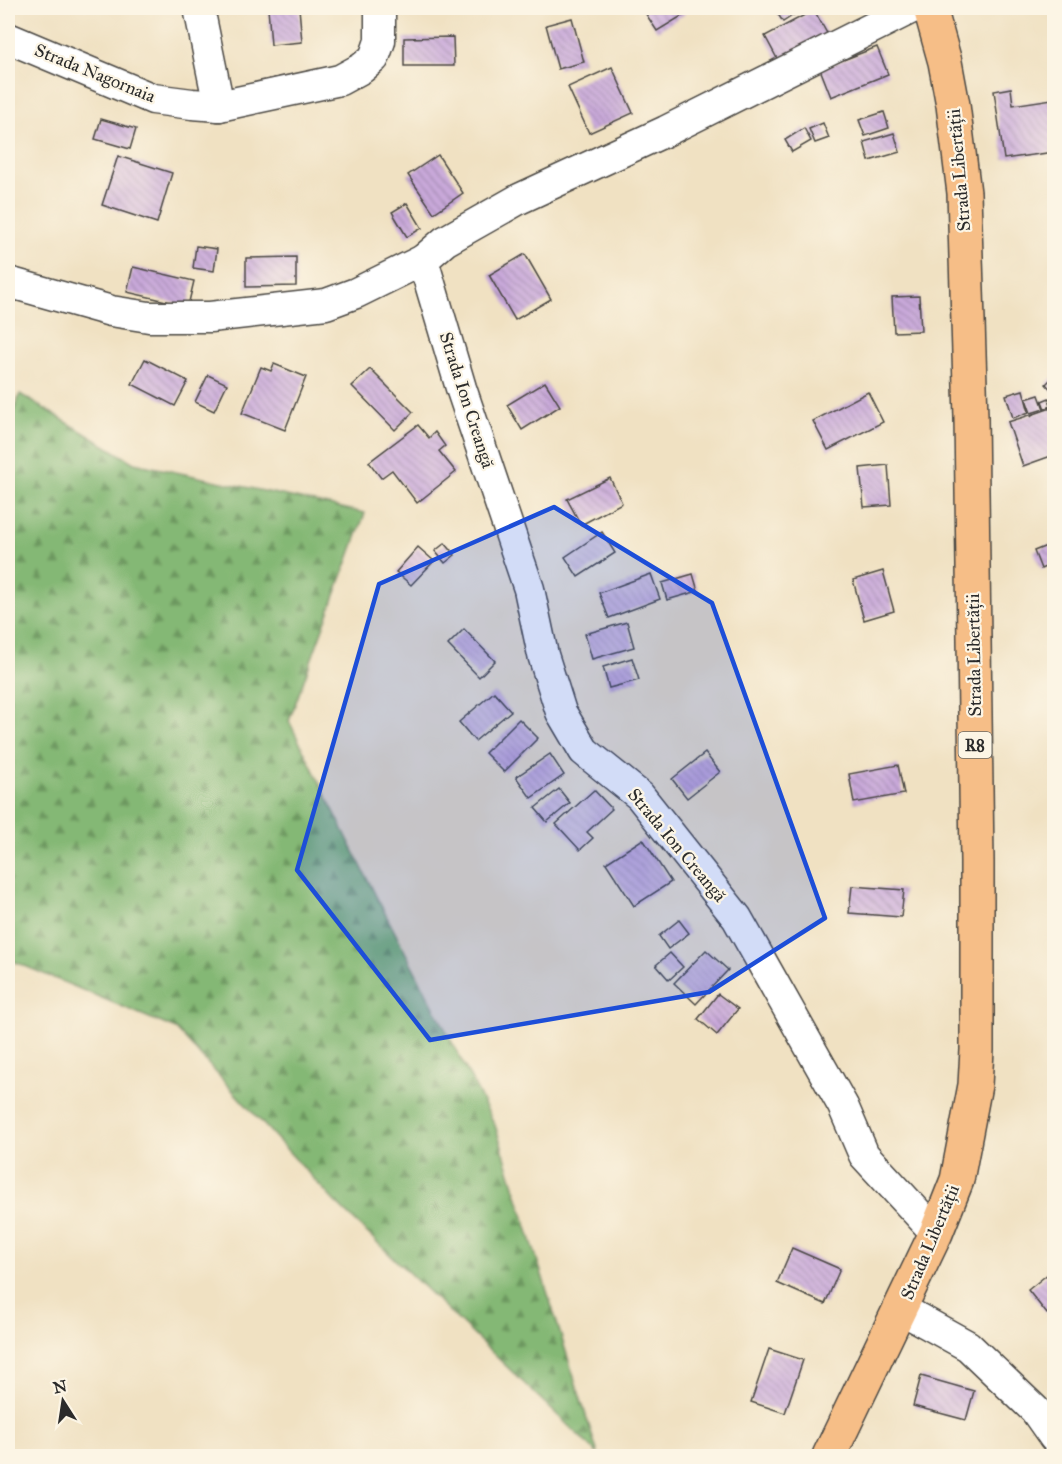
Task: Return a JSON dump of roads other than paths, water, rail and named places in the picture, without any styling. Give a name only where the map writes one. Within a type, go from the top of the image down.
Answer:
[{"type":"highway","name":"Strada Libertății","points":[[829,1456],[901,1310],[957,1180],[975,1085],[977,862],[971,417],[964,193],[948,73],[930,8]]},
{"type":"street","points":[[199,8],[219,106]]},
{"type":"street","name":"Strada Nagornaia","points":[[8,38],[153,99],[219,106],[340,80],[362,68],[374,58],[380,41],[380,8]]},
{"type":"street","points":[[8,282],[111,311],[149,318],[210,317],[326,304],[356,293],[423,260],[445,241],[519,199],[666,131],[912,8]]},
{"type":"street","name":"Strada Ion Creangă","points":[[423,260],[461,388],[529,589],[543,655],[561,712],[584,751],[640,796],[737,918],[843,1106],[864,1155],[936,1233]]},
{"type":"street","points":[[901,1310],[968,1346],[1035,1410],[1054,1437]]}]
